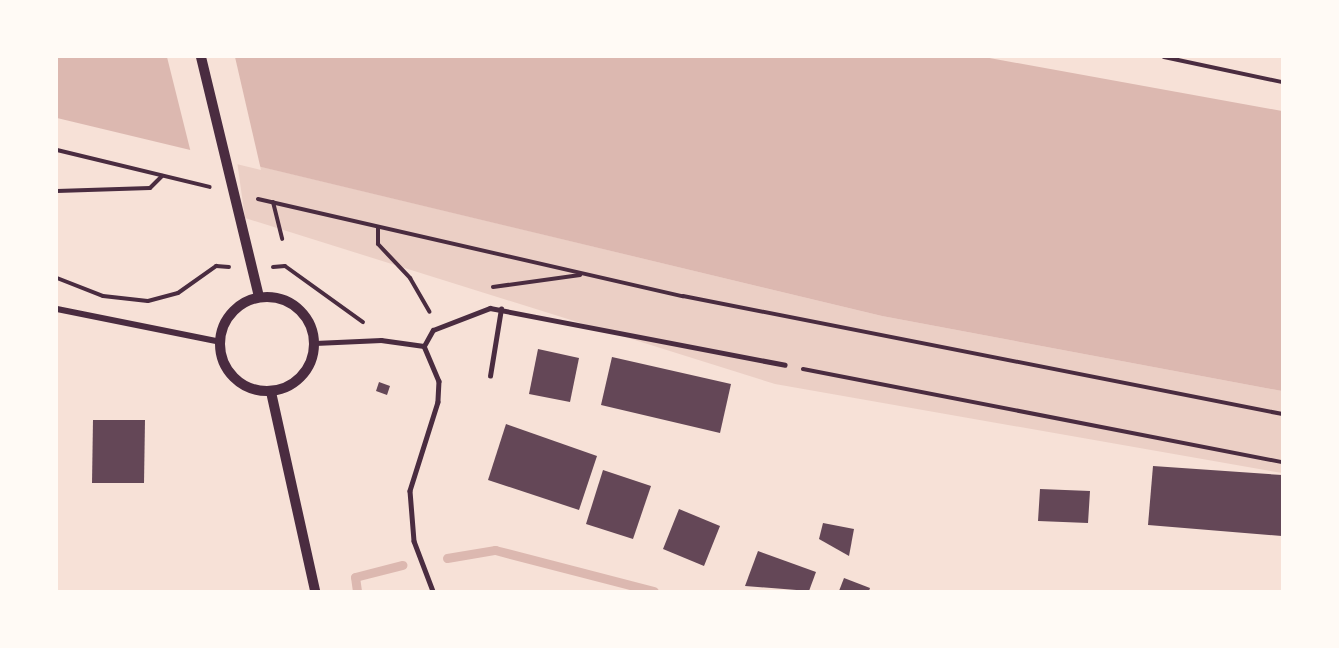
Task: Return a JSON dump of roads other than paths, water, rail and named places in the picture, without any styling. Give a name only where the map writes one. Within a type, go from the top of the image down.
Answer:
[{"type":"street","points":[[201,57],[250,268],[259,297]]},
{"type":"street","points":[[259,297],[289,301],[300,310],[315,343],[301,378],[271,392],[246,387],[233,377],[220,342],[233,311],[259,297]]},
{"type":"street","points":[[57,309],[220,342]]},
{"type":"street","points":[[271,392],[315,591]]},
{"type":"lane","points":[[424,346],[433,330],[465,315],[501,309],[784,365]]},
{"type":"lane","points":[[490,376],[501,309]]},
{"type":"lane","points":[[315,343],[381,340],[424,346]]},
{"type":"lane","points":[[424,346],[439,381],[410,491],[414,541],[425,576],[433,591]]},
{"type":"waterway","points":[[447,558],[495,550],[654,591]]},
{"type":"waterway","points":[[357,591],[355,577],[402,565]]}]
